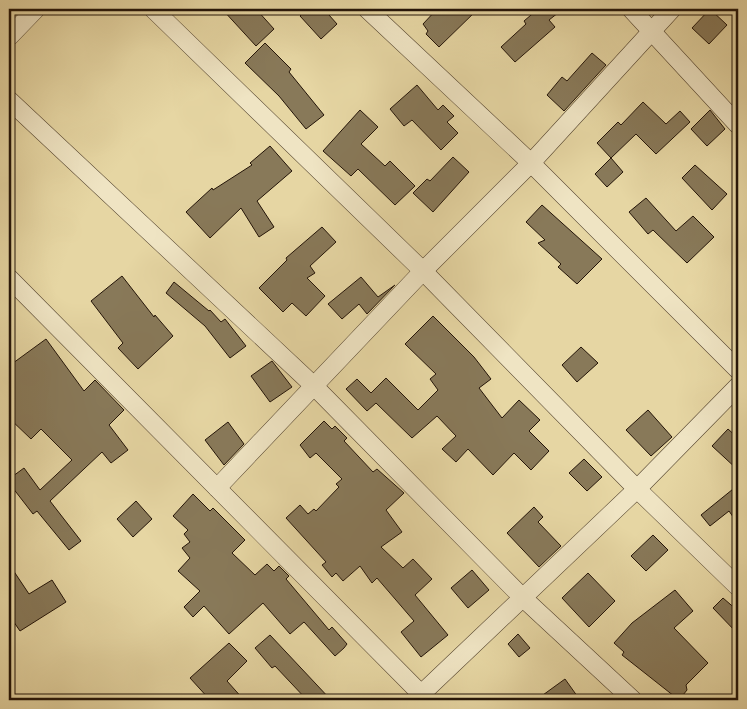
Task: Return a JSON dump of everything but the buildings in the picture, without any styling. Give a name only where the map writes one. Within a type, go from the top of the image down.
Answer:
[{"type":"street","points":[[9,38],[36,9]]},
{"type":"street","points":[[153,9],[423,271],[637,489],[738,587]]},
{"type":"street","points":[[368,9],[531,163],[738,370]]},
{"type":"street","points":[[631,9],[738,125]]},
{"type":"street","points":[[217,488],[423,271],[531,163],[672,9]]},
{"type":"street","points":[[9,100],[313,385],[522,597],[633,700]]},
{"type":"street","points":[[9,278],[421,698],[522,597],[637,489],[738,386]]}]
